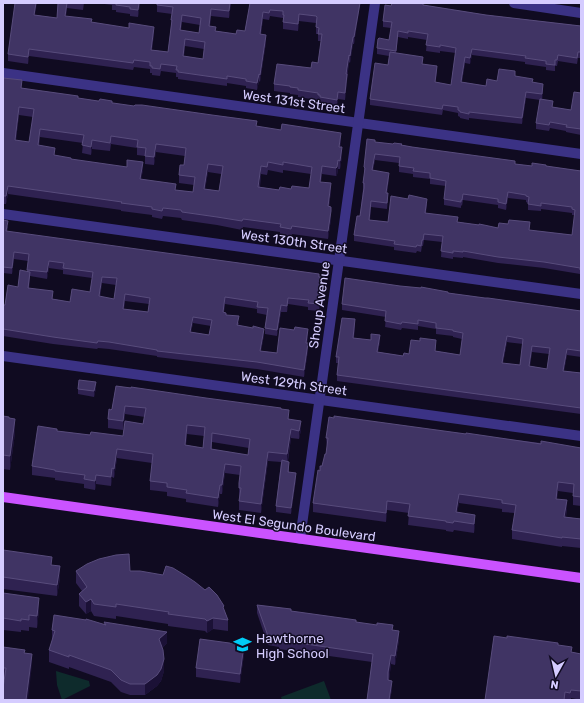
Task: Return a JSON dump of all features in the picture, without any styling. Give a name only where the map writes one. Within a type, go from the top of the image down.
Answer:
[{"type":"main road","name":"West El Segundo Boulevard","points":[[3,498],[581,578]]},
{"type":"street","name":"Shoup Avenue","points":[[300,539],[375,3]]},
{"type":"street","points":[[514,3],[581,12]]},
{"type":"street","name":"West 131st Street","points":[[3,73],[358,124],[581,154]]},
{"type":"street","name":"West 130th Street","points":[[3,214],[581,294]]},
{"type":"street","name":"West 129th Street","points":[[3,356],[581,436]]},
{"type":"green space","points":[[56,671],[89,681],[90,686],[62,700],[57,685]]},
{"type":"green space","points":[[324,681],[331,700],[282,700],[281,697]]},
{"type":"building","points":[[15,3],[36,3],[34,15],[57,18],[58,3],[67,3],[65,16],[92,19],[91,22],[129,28],[129,23],[154,27],[151,50],[168,52],[173,7],[157,5],[157,3],[230,3],[229,11],[211,9],[209,26],[216,27],[215,31],[236,34],[237,30],[245,31],[250,3],[360,3],[350,56],[349,55],[345,93],[338,92],[337,100],[320,97],[318,93],[298,90],[298,88],[290,86],[274,84],[277,64],[311,68],[312,62],[318,63],[322,34],[318,34],[319,28],[316,27],[316,16],[299,14],[298,24],[283,22],[283,11],[270,10],[269,13],[263,12],[260,34],[266,35],[260,75],[259,74],[257,83],[246,81],[246,79],[227,76],[227,79],[178,72],[178,70],[176,70],[177,66],[161,64],[160,69],[152,68],[152,66],[150,66],[150,62],[134,60],[133,63],[29,49],[28,57],[8,54]],"holes":[[[182,15],[201,18],[199,33],[180,30]],[[185,39],[205,42],[203,59],[183,56]]]},
{"type":"building","points":[[116,3],[139,3],[138,10],[116,5]]},
{"type":"building","points":[[392,3],[423,3],[423,5],[486,15],[581,26],[581,52],[578,52],[577,58],[558,55],[554,65],[546,64],[546,61],[525,58],[526,56],[472,49],[470,58],[465,57],[461,82],[486,86],[487,79],[497,81],[499,69],[515,71],[515,76],[533,79],[532,82],[543,84],[542,94],[526,92],[522,118],[469,112],[469,114],[460,112],[458,107],[443,105],[442,109],[370,99],[375,63],[388,65],[390,52],[423,57],[422,64],[437,66],[435,82],[451,85],[456,48],[440,45],[440,47],[426,45],[428,34],[398,31],[396,51],[377,48],[379,38],[389,40],[392,22],[383,21],[385,5],[391,6]]},
{"type":"building","points":[[3,78],[22,80],[21,88],[78,96],[78,98],[98,101],[100,99],[112,101],[112,103],[134,106],[142,105],[257,121],[256,126],[281,130],[282,124],[341,133],[339,147],[342,147],[340,161],[338,160],[337,167],[322,166],[320,182],[331,183],[328,206],[331,207],[331,211],[328,231],[292,226],[291,229],[280,227],[281,224],[243,219],[242,221],[182,212],[181,210],[163,208],[162,211],[152,209],[152,207],[121,203],[122,202],[8,186],[6,196],[3,196]],"holes":[[[19,107],[34,109],[29,142],[15,140]],[[40,129],[84,135],[82,145],[91,147],[92,140],[110,143],[111,136],[138,140],[137,147],[146,148],[145,156],[154,157],[156,144],[186,148],[184,165],[180,165],[179,175],[195,177],[193,192],[175,190],[176,184],[140,179],[143,162],[127,160],[127,167],[71,159],[54,155],[55,148],[38,145]],[[268,162],[283,165],[283,162],[312,167],[309,188],[292,186],[291,189],[280,187],[279,190],[258,187],[261,166],[267,167]],[[208,164],[223,166],[219,191],[204,189]]]},
{"type":"building","points":[[574,92],[581,93],[581,129],[566,127],[567,125],[550,122],[549,125],[536,123],[540,99],[553,101],[552,107],[571,110]]},
{"type":"building","points":[[367,139],[375,140],[375,142],[402,144],[401,145],[412,147],[515,161],[515,164],[532,166],[532,163],[581,171],[581,270],[580,268],[544,262],[498,257],[463,251],[453,251],[453,253],[441,251],[443,236],[424,234],[421,246],[417,245],[416,247],[394,244],[395,241],[354,235],[357,216],[360,216],[364,188],[364,167]],"holes":[[[375,154],[400,157],[399,166],[414,168],[413,171],[430,173],[430,178],[446,181],[444,199],[461,202],[463,194],[498,199],[498,202],[506,204],[508,192],[526,195],[529,197],[528,204],[541,206],[541,203],[572,207],[572,209],[575,210],[572,235],[529,230],[530,222],[509,220],[508,224],[499,223],[498,228],[479,224],[457,222],[458,217],[425,213],[427,199],[409,195],[408,199],[391,196],[388,222],[369,220],[371,201],[387,203],[388,193],[386,193],[389,173],[372,170]]]},
{"type":"building","points":[[3,220],[8,221],[6,231],[319,274],[319,277],[323,277],[319,304],[308,303],[309,300],[288,298],[287,306],[281,305],[277,330],[265,328],[268,308],[257,307],[258,302],[225,297],[223,312],[226,313],[226,315],[239,316],[237,325],[253,328],[253,326],[264,329],[260,351],[277,353],[280,328],[294,330],[295,327],[308,329],[306,343],[308,343],[304,370],[257,362],[157,351],[109,342],[98,341],[97,343],[3,329],[3,305],[5,305],[8,285],[18,287],[20,270],[30,272],[28,288],[53,291],[52,299],[70,302],[72,289],[90,292],[93,272],[63,268],[64,263],[49,261],[47,272],[27,270],[29,254],[14,252],[12,268],[3,267]],"holes":[[[102,277],[117,278],[114,299],[99,296]],[[125,294],[150,298],[148,312],[123,309]],[[193,317],[212,320],[209,335],[190,332]]]},
{"type":"building","points":[[345,278],[400,286],[421,287],[448,293],[581,311],[581,351],[567,349],[563,371],[581,373],[581,408],[337,375],[339,357],[336,357],[342,318],[355,319],[353,338],[371,340],[371,334],[380,335],[377,352],[403,356],[404,353],[409,354],[411,340],[420,341],[420,338],[436,340],[435,351],[460,355],[463,333],[436,328],[436,323],[418,320],[418,324],[402,322],[401,324],[385,321],[386,311],[342,304]],"holes":[[[507,336],[523,339],[520,365],[502,363]],[[532,346],[550,348],[547,369],[529,366]]]},
{"type":"building","points":[[79,380],[96,382],[94,391],[78,389]]},
{"type":"building","points":[[116,386],[281,408],[289,410],[288,419],[301,421],[299,431],[291,429],[287,454],[268,452],[261,504],[239,501],[241,488],[239,488],[239,483],[241,466],[225,464],[222,485],[220,485],[218,498],[186,493],[187,490],[167,487],[167,483],[150,481],[153,454],[117,449],[114,469],[112,468],[111,477],[96,475],[95,481],[84,479],[85,475],[32,466],[38,426],[57,429],[57,431],[90,435],[91,432],[123,436],[125,421],[143,424],[146,408],[125,406],[123,421],[108,419],[109,409],[112,409]],"holes":[[[187,425],[205,427],[203,448],[185,445]],[[212,433],[250,439],[248,455],[211,449]]]},
{"type":"building","points":[[3,416],[15,419],[10,456],[3,455]]},
{"type":"building","points":[[334,416],[541,444],[541,441],[581,448],[581,497],[573,496],[574,484],[558,482],[556,499],[567,500],[564,517],[581,519],[581,539],[562,538],[512,530],[516,505],[502,503],[502,500],[459,494],[456,512],[475,515],[474,524],[454,521],[453,523],[408,516],[410,504],[387,501],[386,513],[313,503],[318,470],[320,471],[320,466],[322,466],[326,454],[328,438],[326,438],[329,417],[334,418]]},
{"type":"building","points":[[282,460],[289,462],[288,472],[296,473],[291,508],[276,506]]},
{"type":"building","points":[[3,550],[52,557],[51,565],[60,566],[57,585],[3,577]]},
{"type":"building","points":[[129,554],[130,571],[140,571],[163,575],[166,566],[173,568],[186,576],[205,590],[209,587],[217,595],[224,606],[223,607],[228,620],[213,618],[207,621],[205,619],[168,614],[169,612],[116,604],[116,607],[94,604],[91,599],[86,602],[79,594],[87,587],[76,571],[99,559]]},
{"type":"building","points":[[3,593],[39,598],[37,616],[29,615],[29,620],[21,619],[21,621],[3,618]]},
{"type":"building","points":[[257,605],[356,620],[356,622],[377,625],[377,623],[393,625],[392,630],[399,631],[395,656],[391,655],[388,672],[388,680],[392,681],[389,700],[367,700],[373,654],[279,640],[279,638],[268,636]]},
{"type":"building","points":[[54,615],[86,619],[106,625],[104,622],[167,632],[159,639],[163,650],[164,659],[161,669],[157,675],[145,684],[130,684],[121,680],[111,670],[69,655],[69,657],[49,650],[55,631],[52,630]]},
{"type":"building","points":[[494,636],[507,638],[507,636],[558,643],[558,645],[572,647],[571,652],[581,654],[581,691],[571,690],[570,693],[565,692],[564,700],[485,700]]},
{"type":"building","points":[[200,639],[244,645],[240,674],[196,668]]},
{"type":"building","points":[[3,647],[25,650],[24,653],[32,654],[26,700],[3,700],[6,668],[3,668]]},
{"type":"place","name":"Hawthorne High School","points":[[243,645]]}]
